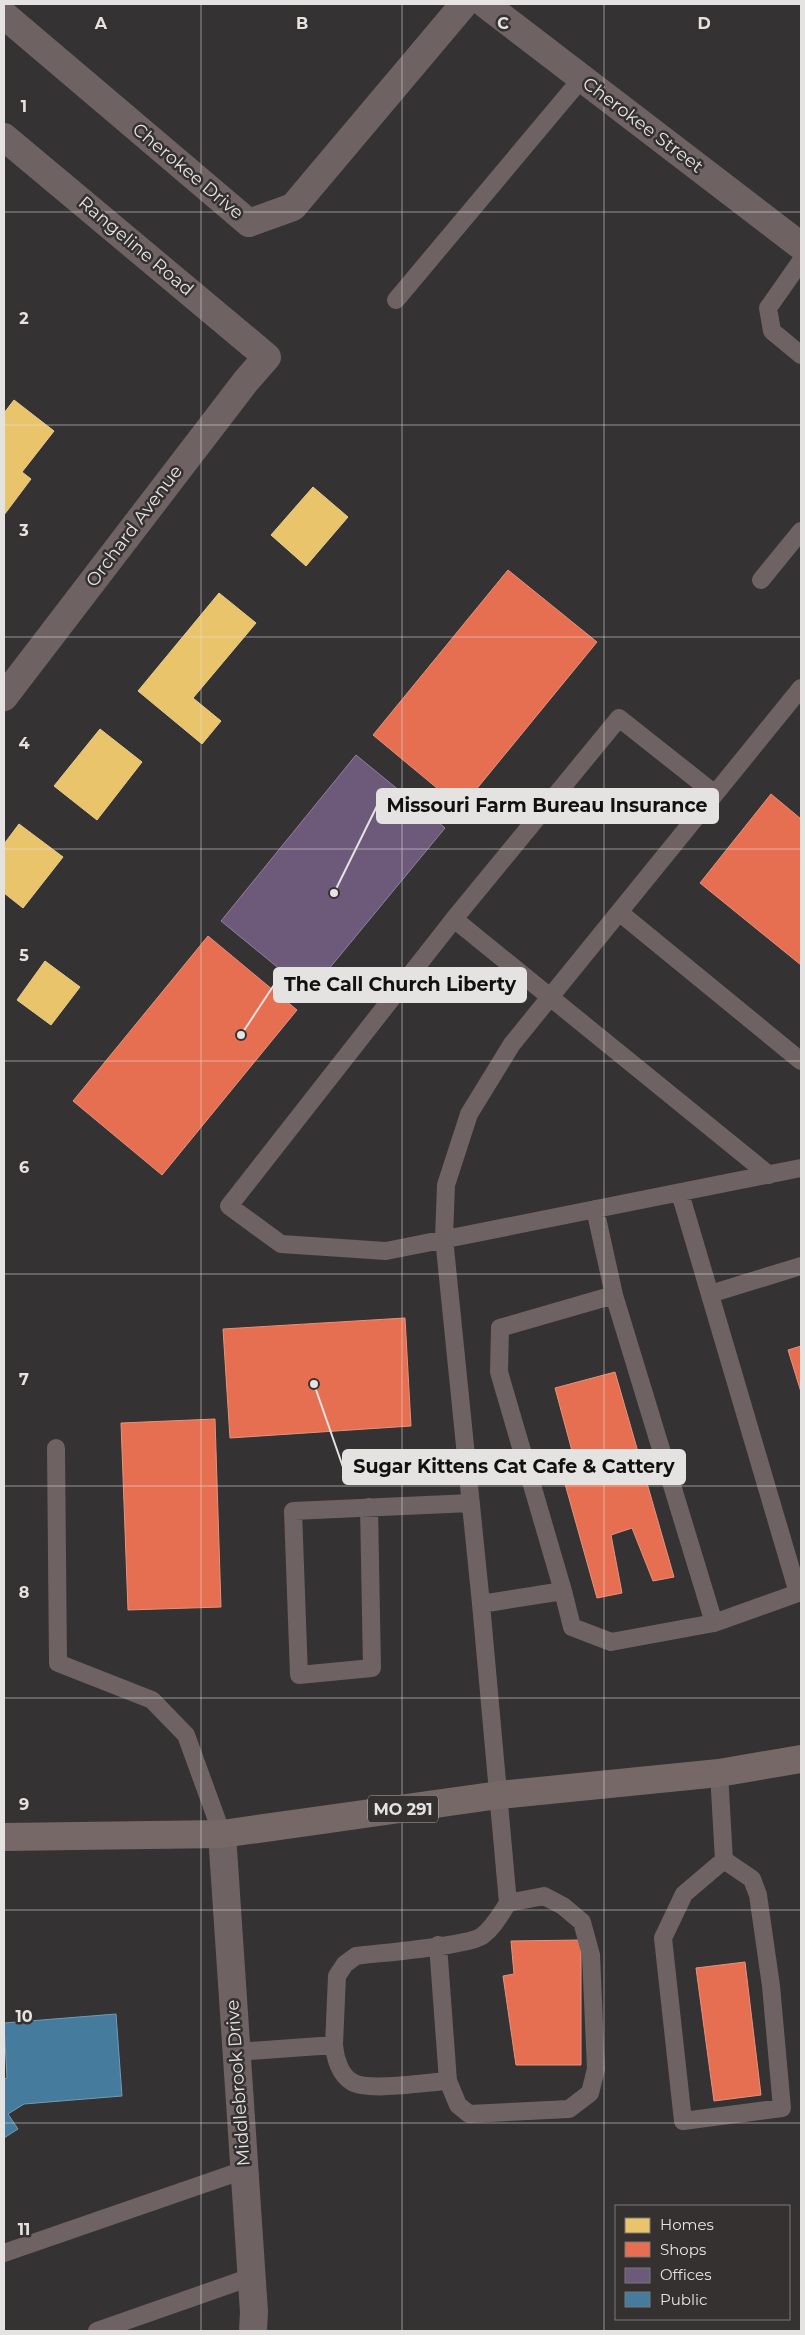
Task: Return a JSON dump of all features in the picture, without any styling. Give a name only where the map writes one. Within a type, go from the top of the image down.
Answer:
[{"type":"highway","name":"MO 291","points":[[4,1836],[222,1834],[499,1795],[719,1773],[801,1759]]},
{"type":"street","name":"Cherokee Drive","points":[[4,15],[249,222],[293,207],[464,4]]},
{"type":"street","name":"Cherokee Street","points":[[484,4],[801,246]]},
{"type":"street","name":"Rangeline Road","points":[[4,137],[267,357]]},
{"type":"street","name":"Orchard Avenue","points":[[4,697],[246,381],[267,357]]},
{"type":"street","name":"Middlebrook Drive","points":[[222,1834],[253,2331]]},
{"type":"lane","points":[[396,300],[582,78]]},
{"type":"lane","points":[[801,261],[768,308],[772,331],[801,355]]},
{"type":"lane","points":[[761,580],[801,531]]},
{"type":"lane","points":[[448,2081],[369,2087],[352,2082],[335,2059],[334,2045],[338,1999],[336,1976],[345,1964],[356,1956],[459,1943],[480,1937],[494,1924],[508,1903],[481,1604],[444,1238],[446,1185],[469,1114],[512,1044],[801,688]]},
{"type":"lane","points":[[715,794],[619,718],[454,919],[228,1206],[282,1244],[386,1251],[801,1168]]},
{"type":"lane","points":[[620,912],[801,1061]]},
{"type":"lane","points":[[454,919],[769,1175]]},
{"type":"lane","points":[[614,1295],[500,1328],[500,1372],[572,1627],[611,1642],[714,1623],[800,1593],[680,1192]]},
{"type":"lane","points":[[595,1209],[614,1295],[714,1623]]},
{"type":"lane","points":[[710,1294],[801,1266]]},
{"type":"lane","points":[[56,1448],[58,1662],[152,1700],[186,1735],[222,1834]]},
{"type":"lane","points":[[369,1507],[372,1668],[299,1675],[293,1510],[369,1507],[471,1503]]},
{"type":"lane","points":[[481,1604],[562,1592]]},
{"type":"lane","points":[[719,1773],[724,1860]]},
{"type":"lane","points":[[724,1860],[752,1879],[758,1895],[771,1986],[782,2108],[682,2121],[662,1938],[684,1894],[724,1860]]},
{"type":"lane","points":[[438,1945],[448,2081],[458,2105],[469,2114],[569,2110],[590,2093],[596,2069],[591,1956],[582,1922],[563,1906],[544,1896],[508,1903]]},
{"type":"lane","points":[[236,2052],[334,2045]]},
{"type":"lane","points":[[4,2253],[244,2170]]},
{"type":"lane","points":[[97,2331],[251,2278]]},
{"type":"building: Homes","points":[[14,400],[54,431],[22,472],[31,479],[4,515],[4,413]]},
{"type":"building: Homes","points":[[313,487],[348,517],[306,566],[271,535]]},
{"type":"building: Homes","points":[[219,593],[256,623],[193,698],[221,721],[202,744],[138,691]]},
{"type":"building: Homes","points":[[100,729],[142,762],[97,820],[54,786]]},
{"type":"building: Homes","points":[[19,824],[63,857],[23,908],[4,893],[4,844]]},
{"type":"building: Homes","points":[[45,961],[80,987],[51,1025],[17,1000]]},
{"type":"building: Shops","points":[[508,570],[597,642],[461,808],[373,735]]},
{"type":"building: Shops","points":[[771,794],[801,819],[801,965],[700,883]]},
{"type":"building: Shops","points":[[208,936],[297,1010],[162,1175],[73,1101]]},
{"type":"building: Shops","points":[[405,1318],[411,1426],[230,1438],[223,1329]]},
{"type":"building: Shops","points":[[801,1346],[801,1392],[788,1350]]},
{"type":"building: Shops","points":[[615,1372],[674,1577],[653,1581],[632,1528],[611,1535],[622,1593],[597,1598],[560,1466],[575,1462],[555,1388]]},
{"type":"building: Shops","points":[[215,1419],[221,1607],[128,1610],[121,1423]]},
{"type":"building: Shops","points":[[581,1940],[581,2065],[516,2065],[503,1976],[514,1974],[511,1941]]},
{"type":"building: Shops","points":[[745,1962],[761,2095],[714,2101],[696,1968]]},
{"type":"building: Offices","points":[[356,755],[445,828],[309,993],[221,921]]},
{"type":"building: Public","points":[[116,2014],[122,2096],[24,2104],[8,2114],[18,2129],[4,2138],[4,2079],[7,2078],[4,2023]]},
{"type":"place","name":"Missouri Farm Bureau Insurance","points":[[334,893]]},
{"type":"place","name":"The Call Church Liberty","points":[[241,1035]]},
{"type":"place","name":"Sugar Kittens Cat Cafe & Cattery","points":[[314,1384]]}]
